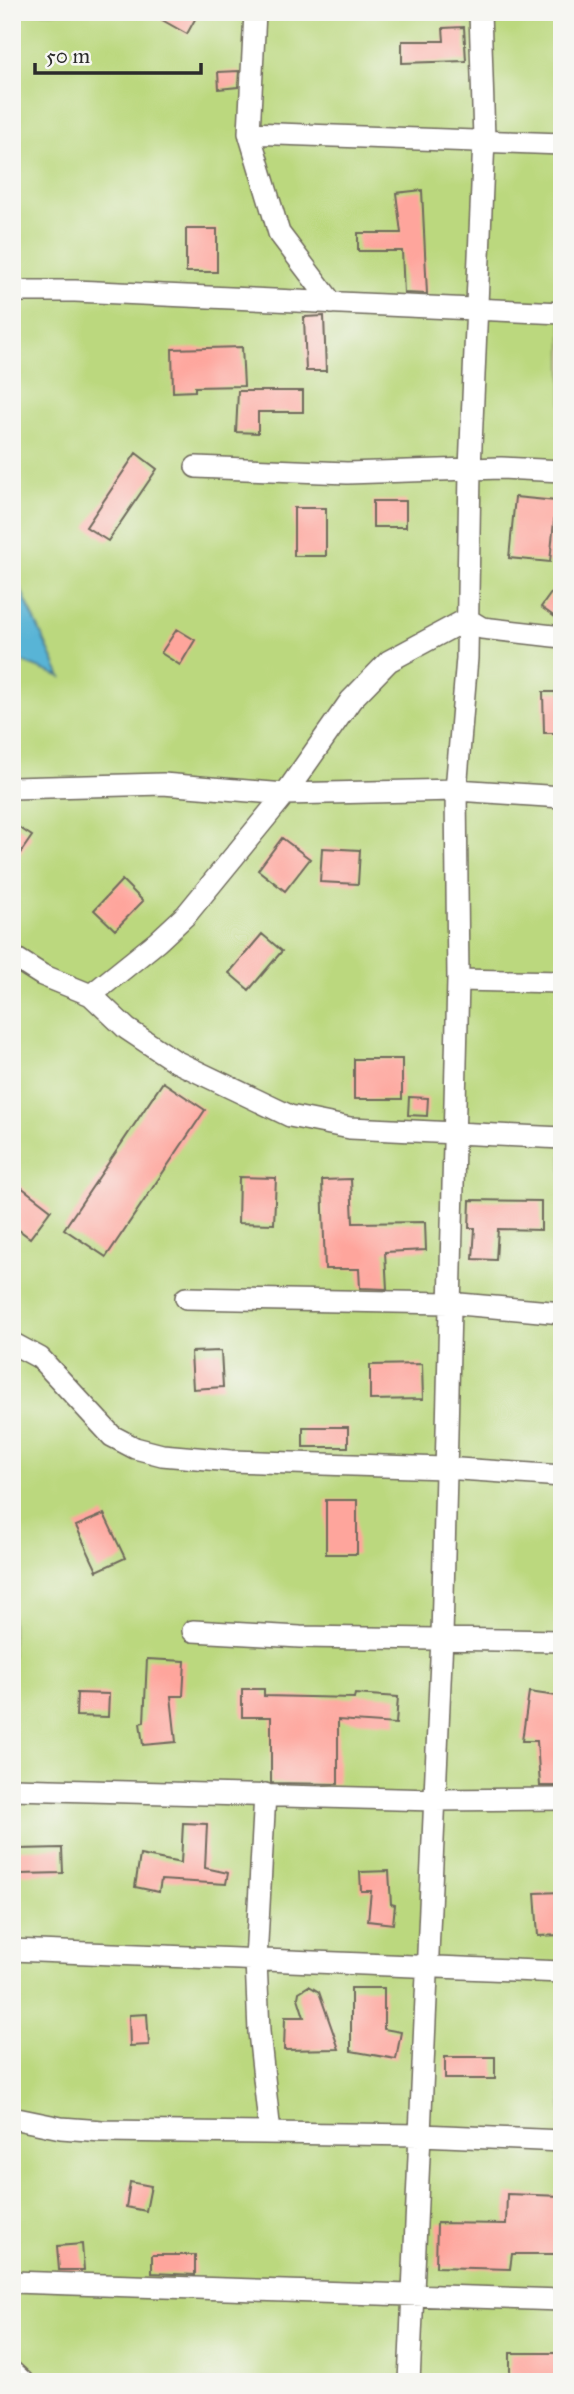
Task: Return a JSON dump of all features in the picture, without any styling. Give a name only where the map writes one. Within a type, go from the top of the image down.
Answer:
[{"type":"street","points":[[255,12],[249,133],[279,233],[332,303]]},
{"type":"street","points":[[409,2382],[442,1637],[448,1303],[458,980],[456,790],[467,658],[470,469],[484,139],[481,12]]},
{"type":"street","points":[[249,133],[484,139],[562,144]]},
{"type":"street","points":[[12,291],[562,313]]},
{"type":"street","points":[[196,467],[347,473],[470,469],[562,471]]},
{"type":"street","points":[[467,619],[482,628],[562,637]]},
{"type":"street","points":[[91,995],[158,943],[186,915],[285,794],[351,700],[389,661],[467,619]]},
{"type":"street","points":[[12,789],[151,784],[285,794],[456,790],[562,797]]},
{"type":"street","points":[[12,956],[42,975],[91,995],[127,1029],[175,1061],[290,1116],[349,1128],[562,1138]]},
{"type":"street","points":[[458,980],[562,982]]},
{"type":"street","points":[[186,1298],[448,1303],[562,1313]]},
{"type":"street","points":[[12,1343],[40,1358],[112,1436],[135,1448],[162,1455],[231,1461],[444,1468],[562,1476]]},
{"type":"street","points":[[192,1631],[300,1637],[442,1637],[562,1641]]},
{"type":"street","points":[[12,1789],[434,1800],[562,1799]]},
{"type":"street","points":[[265,1794],[256,1960],[259,2032],[271,2133]]},
{"type":"street","points":[[12,1950],[562,1972]]},
{"type":"street","points":[[12,2118],[61,2128],[102,2131],[562,2141]]},
{"type":"street","points":[[12,2282],[562,2300]]},
{"type":"street","points":[[12,2372],[23,2382]]},
{"type":"green space","points":[[12,12],[562,12],[562,2382],[12,2382]]},
{"type":"water","points":[[12,570],[61,677],[12,658]]},
{"type":"building","points":[[148,12],[199,12],[187,34]]},
{"type":"building","points":[[464,27],[466,61],[402,63],[402,41],[444,41],[443,28]]},
{"type":"building","points":[[239,71],[238,87],[219,89],[218,72]]},
{"type":"building","points":[[422,190],[427,294],[404,293],[402,251],[358,251],[358,233],[401,233],[396,193]]},
{"type":"building","points":[[186,229],[217,229],[217,272],[186,272]]},
{"type":"building","points":[[324,316],[326,371],[306,371],[304,317]]},
{"type":"building","points":[[242,347],[244,386],[195,387],[195,391],[173,392],[172,349]]},
{"type":"building","points":[[238,391],[303,391],[303,412],[258,412],[258,433],[236,432]]},
{"type":"building","points":[[136,453],[157,469],[108,541],[86,527]]},
{"type":"building","points":[[515,497],[556,501],[550,562],[509,558]]},
{"type":"building","points":[[373,501],[406,501],[406,527],[373,527]]},
{"type":"building","points":[[294,508],[326,508],[326,556],[294,556]]},
{"type":"building","points":[[562,578],[562,622],[541,607]]},
{"type":"building","points":[[177,629],[195,640],[180,665],[161,653]]},
{"type":"building","points":[[543,692],[562,692],[562,733],[544,733]]},
{"type":"building","points":[[12,823],[32,836],[12,865]]},
{"type":"building","points":[[282,838],[310,859],[285,891],[258,870]]},
{"type":"building","points":[[322,848],[360,850],[358,884],[320,882]]},
{"type":"building","points":[[122,880],[143,901],[115,930],[94,910]]},
{"type":"building","points":[[262,934],[282,951],[249,990],[229,973]]},
{"type":"building","points":[[354,1059],[402,1059],[402,1099],[354,1099]]},
{"type":"building","points":[[163,1082],[205,1110],[106,1257],[64,1229]]},
{"type":"building","points":[[409,1097],[428,1098],[427,1116],[408,1115]]},
{"type":"building","points":[[239,1177],[276,1178],[274,1224],[238,1223]]},
{"type":"building","points":[[351,1179],[353,1223],[425,1222],[426,1250],[385,1252],[387,1289],[360,1288],[359,1269],[325,1269],[322,1180]]},
{"type":"building","points":[[12,1180],[51,1210],[30,1238],[12,1225]]},
{"type":"building","points":[[470,1200],[541,1201],[541,1230],[498,1229],[496,1260],[473,1259],[475,1228],[469,1228]]},
{"type":"building","points":[[221,1351],[223,1387],[193,1389],[191,1352]]},
{"type":"building","points":[[422,1364],[423,1399],[370,1400],[370,1365]]},
{"type":"building","points":[[303,1427],[348,1427],[348,1447],[303,1447]]},
{"type":"building","points":[[326,1500],[357,1500],[357,1554],[326,1554]]},
{"type":"building","points":[[104,1514],[125,1558],[97,1571],[76,1526]]},
{"type":"building","points":[[147,1659],[185,1661],[183,1696],[171,1696],[176,1742],[143,1745],[140,1723],[144,1722]]},
{"type":"building","points":[[242,1689],[264,1689],[264,1696],[354,1698],[355,1694],[398,1697],[396,1724],[338,1720],[338,1784],[271,1783],[271,1717],[242,1717]]},
{"type":"building","points":[[529,1692],[557,1696],[557,1751],[562,1750],[562,1786],[540,1786],[537,1741],[522,1741]]},
{"type":"building","points":[[77,1693],[109,1694],[108,1717],[76,1716]]},
{"type":"building","points":[[183,1823],[207,1824],[205,1868],[228,1873],[226,1884],[161,1880],[159,1892],[135,1887],[140,1855],[181,1863]]},
{"type":"building","points":[[62,1848],[63,1873],[20,1874],[19,1849]]},
{"type":"building","points":[[389,1871],[391,1904],[395,1905],[393,1924],[368,1921],[371,1891],[361,1891],[360,1872]]},
{"type":"building","points":[[562,1892],[562,1935],[538,1936],[535,1893]]},
{"type":"building","points":[[309,1986],[319,1992],[339,2049],[284,2050],[285,2017],[304,2017],[298,1998],[299,1992]]},
{"type":"building","points":[[351,1988],[384,1988],[384,2029],[401,2032],[396,2059],[351,2051]]},
{"type":"building","points":[[147,2014],[149,2045],[130,2046],[129,2015]]},
{"type":"building","points":[[445,2057],[495,2057],[495,2079],[445,2079]]},
{"type":"building","points":[[130,2182],[151,2186],[146,2211],[126,2207]]},
{"type":"building","points":[[507,2194],[562,2196],[560,2254],[512,2254],[510,2269],[436,2267],[437,2223],[506,2224]]},
{"type":"building","points":[[82,2244],[84,2270],[59,2270],[57,2246]]},
{"type":"building","points":[[152,2255],[195,2255],[195,2275],[152,2273]]},
{"type":"building","points":[[510,2353],[562,2353],[562,2382],[510,2382]]}]
